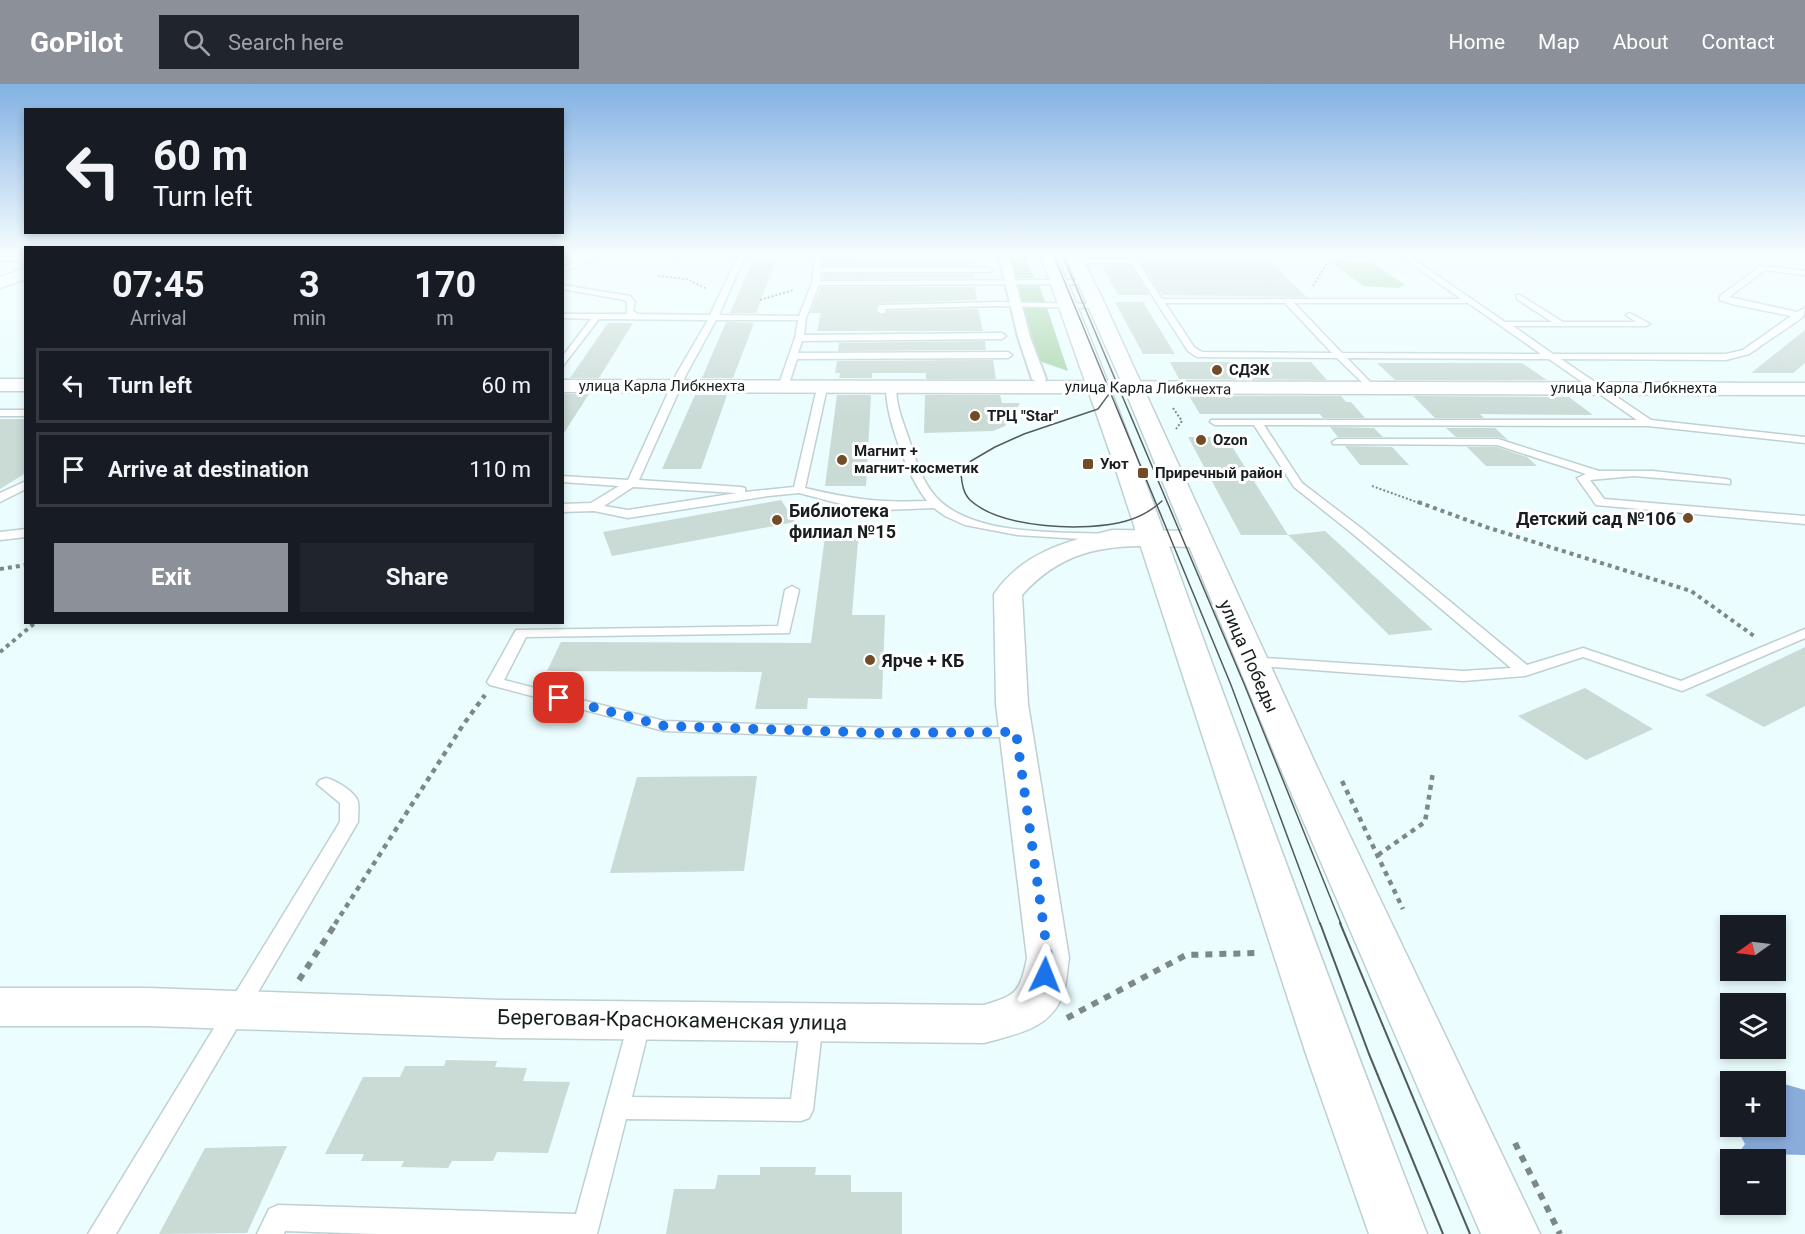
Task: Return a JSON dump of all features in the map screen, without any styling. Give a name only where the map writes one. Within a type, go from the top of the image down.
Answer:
[{"type":"main road","points":[[1079,310],[1095,387],[1125,461],[1331,1054],[1398,1234]]},
{"type":"main road","name":"улица Победы","points":[[1089,310],[1132,387],[1251,662],[1427,1054],[1511,1234]]},
{"type":"street","points":[[1017,310],[1039,379]]},
{"type":"street","points":[[0,385],[24,385]]},
{"type":"street","name":"улица Карла Либкнехта","points":[[564,386],[1805,389]]},
{"type":"street","points":[[1112,538],[1197,539]]},
{"type":"street","name":"Береговая-Краснокаменская улица","points":[[0,1007],[279,1011],[489,1019],[984,1024],[1025,1012],[1042,992],[1048,957],[1014,718],[1007,616],[1008,594],[1028,572],[1054,555],[1112,538]]},
{"type":"lane","points":[[629,310],[629,312],[635,316]]},
{"type":"lane","points":[[594,507],[633,482],[677,386],[717,310]]},
{"type":"lane","points":[[783,387],[799,339],[805,310]]},
{"type":"lane","points":[[1166,310],[1191,349],[1200,355],[1738,356],[1803,312]]},
{"type":"lane","points":[[1296,310],[1372,389]]},
{"type":"lane","points":[[1483,310],[1648,423]]},
{"type":"lane","points":[[1540,310],[1561,324]]},
{"type":"lane","points":[[1786,310],[1803,312]]},
{"type":"lane","points":[[1505,324],[1646,324],[1630,315]]},
{"type":"lane","points":[[564,316],[802,318]]},
{"type":"lane","points":[[564,361],[597,316]]},
{"type":"lane","points":[[799,339],[1002,336]]},
{"type":"lane","points":[[792,356],[1008,355]]},
{"type":"lane","points":[[799,490],[822,388]]},
{"type":"lane","points":[[891,388],[891,398],[918,477],[936,504],[967,521],[1007,531],[1112,538]]},
{"type":"lane","points":[[0,412],[24,413]]},
{"type":"lane","points":[[1215,422],[1258,424],[1648,423],[1805,440]]},
{"type":"lane","points":[[1258,424],[1298,485],[1357,531],[1525,671]]},
{"type":"lane","points":[[1337,442],[1498,442],[1597,474]]},
{"type":"lane","points":[[1726,482],[1624,473],[1597,474],[1583,478],[1600,502],[1805,520]]},
{"type":"lane","points":[[564,479],[768,492]]},
{"type":"lane","points":[[0,498],[24,485]]},
{"type":"lane","points":[[564,508],[594,507],[628,514],[768,492],[799,490],[845,501],[883,506],[936,504]]},
{"type":"lane","points":[[0,536],[24,533]]},
{"type":"lane","points":[[792,590],[784,630],[521,633],[495,682],[664,726],[879,733],[1014,718]]},
{"type":"lane","points":[[1251,662],[1463,676],[1525,671],[1583,652],[1682,686],[1805,633]]},
{"type":"lane","points":[[101,1234],[349,822],[349,801],[326,784]]},
{"type":"lane","points":[[270,1234],[278,1218],[585,1230],[640,1020]]},
{"type":"lane","points":[[618,1108],[801,1110],[812,1021]]},
{"type":"path","points":[[1372,486],[1486,527],[1691,591],[1770,647]]},
{"type":"path","points":[[0,569],[24,565]]},
{"type":"path","points":[[0,652],[34,624]]},
{"type":"path","points":[[279,1011],[463,725],[495,682]]},
{"type":"path","points":[[1378,855],[1425,822],[1433,772]]},
{"type":"path","points":[[1186,955],[1257,953]]},
{"type":"green space","points":[[1024,310],[1048,310],[1068,371],[1039,361]]},
{"type":"water","points":[[1786,1085],[1805,1090],[1805,1155],[1786,1155],[1786,1149],[1742,1149],[1745,1144],[1741,1137],[1786,1137]]},
{"type":"building","points":[[731,310],[757,310],[756,313],[730,313]]},
{"type":"building","points":[[811,310],[876,310],[881,316],[888,311],[978,310],[983,331],[817,331],[821,313],[810,313]]},
{"type":"building","points":[[1119,310],[1148,310],[1175,354],[1143,354]]},
{"type":"building","points":[[726,322],[754,323],[733,378],[702,378]]},
{"type":"building","points":[[608,323],[633,323],[599,378],[570,378]]},
{"type":"building","points":[[1805,330],[1805,363],[1793,373],[1751,373]]},
{"type":"building","points":[[985,341],[986,350],[838,351],[839,343]]},
{"type":"building","points":[[993,360],[996,379],[926,379],[926,373],[872,373],[872,378],[839,378],[840,373],[835,373],[837,361]]},
{"type":"building","points":[[1170,362],[1311,362],[1327,380],[1179,379]]},
{"type":"building","points":[[1377,363],[1522,363],[1547,380],[1395,380]]},
{"type":"building","points":[[564,394],[589,394],[564,433]]},
{"type":"building","points":[[695,395],[727,395],[701,469],[662,469]]},
{"type":"building","points":[[837,395],[871,395],[866,486],[825,486]]},
{"type":"building","points":[[925,395],[1000,395],[1002,403],[1020,403],[1005,426],[993,431],[924,433]]},
{"type":"building","points":[[1189,396],[1341,396],[1346,402],[1351,402],[1365,418],[1323,418],[1320,414],[1200,414]]},
{"type":"building","points":[[1413,396],[1569,397],[1593,415],[1480,414],[1484,418],[1435,418]]},
{"type":"building","points":[[0,419],[24,419],[24,474],[0,489]]},
{"type":"building","points":[[1330,427],[1374,428],[1383,437],[1338,437]]},
{"type":"building","points":[[1446,428],[1495,428],[1508,440],[1498,437],[1456,437]]},
{"type":"building","points":[[1188,437],[1226,437],[1288,535],[1241,535]]},
{"type":"building","points":[[1345,446],[1392,447],[1409,465],[1360,465]]},
{"type":"building","points":[[1467,447],[1497,447],[1527,457],[1537,466],[1486,466]]},
{"type":"building","points":[[781,500],[795,522],[612,556],[603,532]]},
{"type":"building","points":[[826,529],[859,529],[852,615],[885,615],[882,699],[808,698],[807,709],[755,709],[762,672],[547,671],[561,642],[811,643]]},
{"type":"building","points":[[1325,531],[1433,630],[1389,635],[1288,535]]},
{"type":"building","points":[[1805,647],[1805,706],[1764,727],[1705,695]]},
{"type":"building","points":[[1585,688],[1653,729],[1586,760],[1518,716]]},
{"type":"building","points":[[757,776],[744,871],[610,873],[637,777]]},
{"type":"building","points":[[446,1060],[497,1061],[495,1067],[527,1068],[523,1081],[570,1082],[548,1153],[497,1152],[493,1161],[452,1161],[448,1168],[401,1167],[404,1161],[361,1161],[364,1154],[325,1154],[363,1077],[400,1077],[405,1066],[444,1066]]},
{"type":"building","points":[[287,1146],[247,1233],[159,1234],[205,1148]]},
{"type":"building","points":[[760,1167],[816,1167],[815,1175],[851,1175],[851,1192],[902,1192],[902,1234],[666,1234],[674,1189],[715,1189],[718,1175],[760,1175]]},
{"type":"tram line","points":[[1076,310],[1157,505]]},
{"type":"tram line","points":[[1086,310],[1245,686],[1341,924]]},
{"type":"tram line","points":[[1109,394],[1098,409],[1024,434],[971,461],[961,474],[966,494],[970,500],[984,510],[1002,517],[1045,526],[1090,526],[1126,521],[1146,513],[1157,505]]},
{"type":"tram line","points":[[1157,505],[1162,501]]},
{"type":"tram line","points":[[1157,505],[1231,685],[1320,924]]},
{"type":"tram line","points":[[1320,923],[1369,1054],[1443,1234]]},
{"type":"tram line","points":[[1340,923],[1470,1234]]},
{"type":"place","name":"СДЭК","points":[[1217,370]]},
{"type":"place","name":"ТРЦ \"Star\"","points":[[975,416]]},
{"type":"place","name":"Ozon","points":[[1201,440]]},
{"type":"place","name":"Магнит + магнит-косметик","points":[[842,460]]},
{"type":"place","name":"Уют","points":[[1088,464]]},
{"type":"place","name":"Приречный район","points":[[1143,473]]},
{"type":"place","name":"Детский сад №106","points":[[1688,518]]},
{"type":"place","name":"Библиотека филиал №15","points":[[777,520]]},
{"type":"place","name":"Ярче + КБ","points":[[870,660]]},
{"type":"route","points":[[559,698],[664,726],[879,733],[1016,732],[1048,957],[1045,975]]}]
